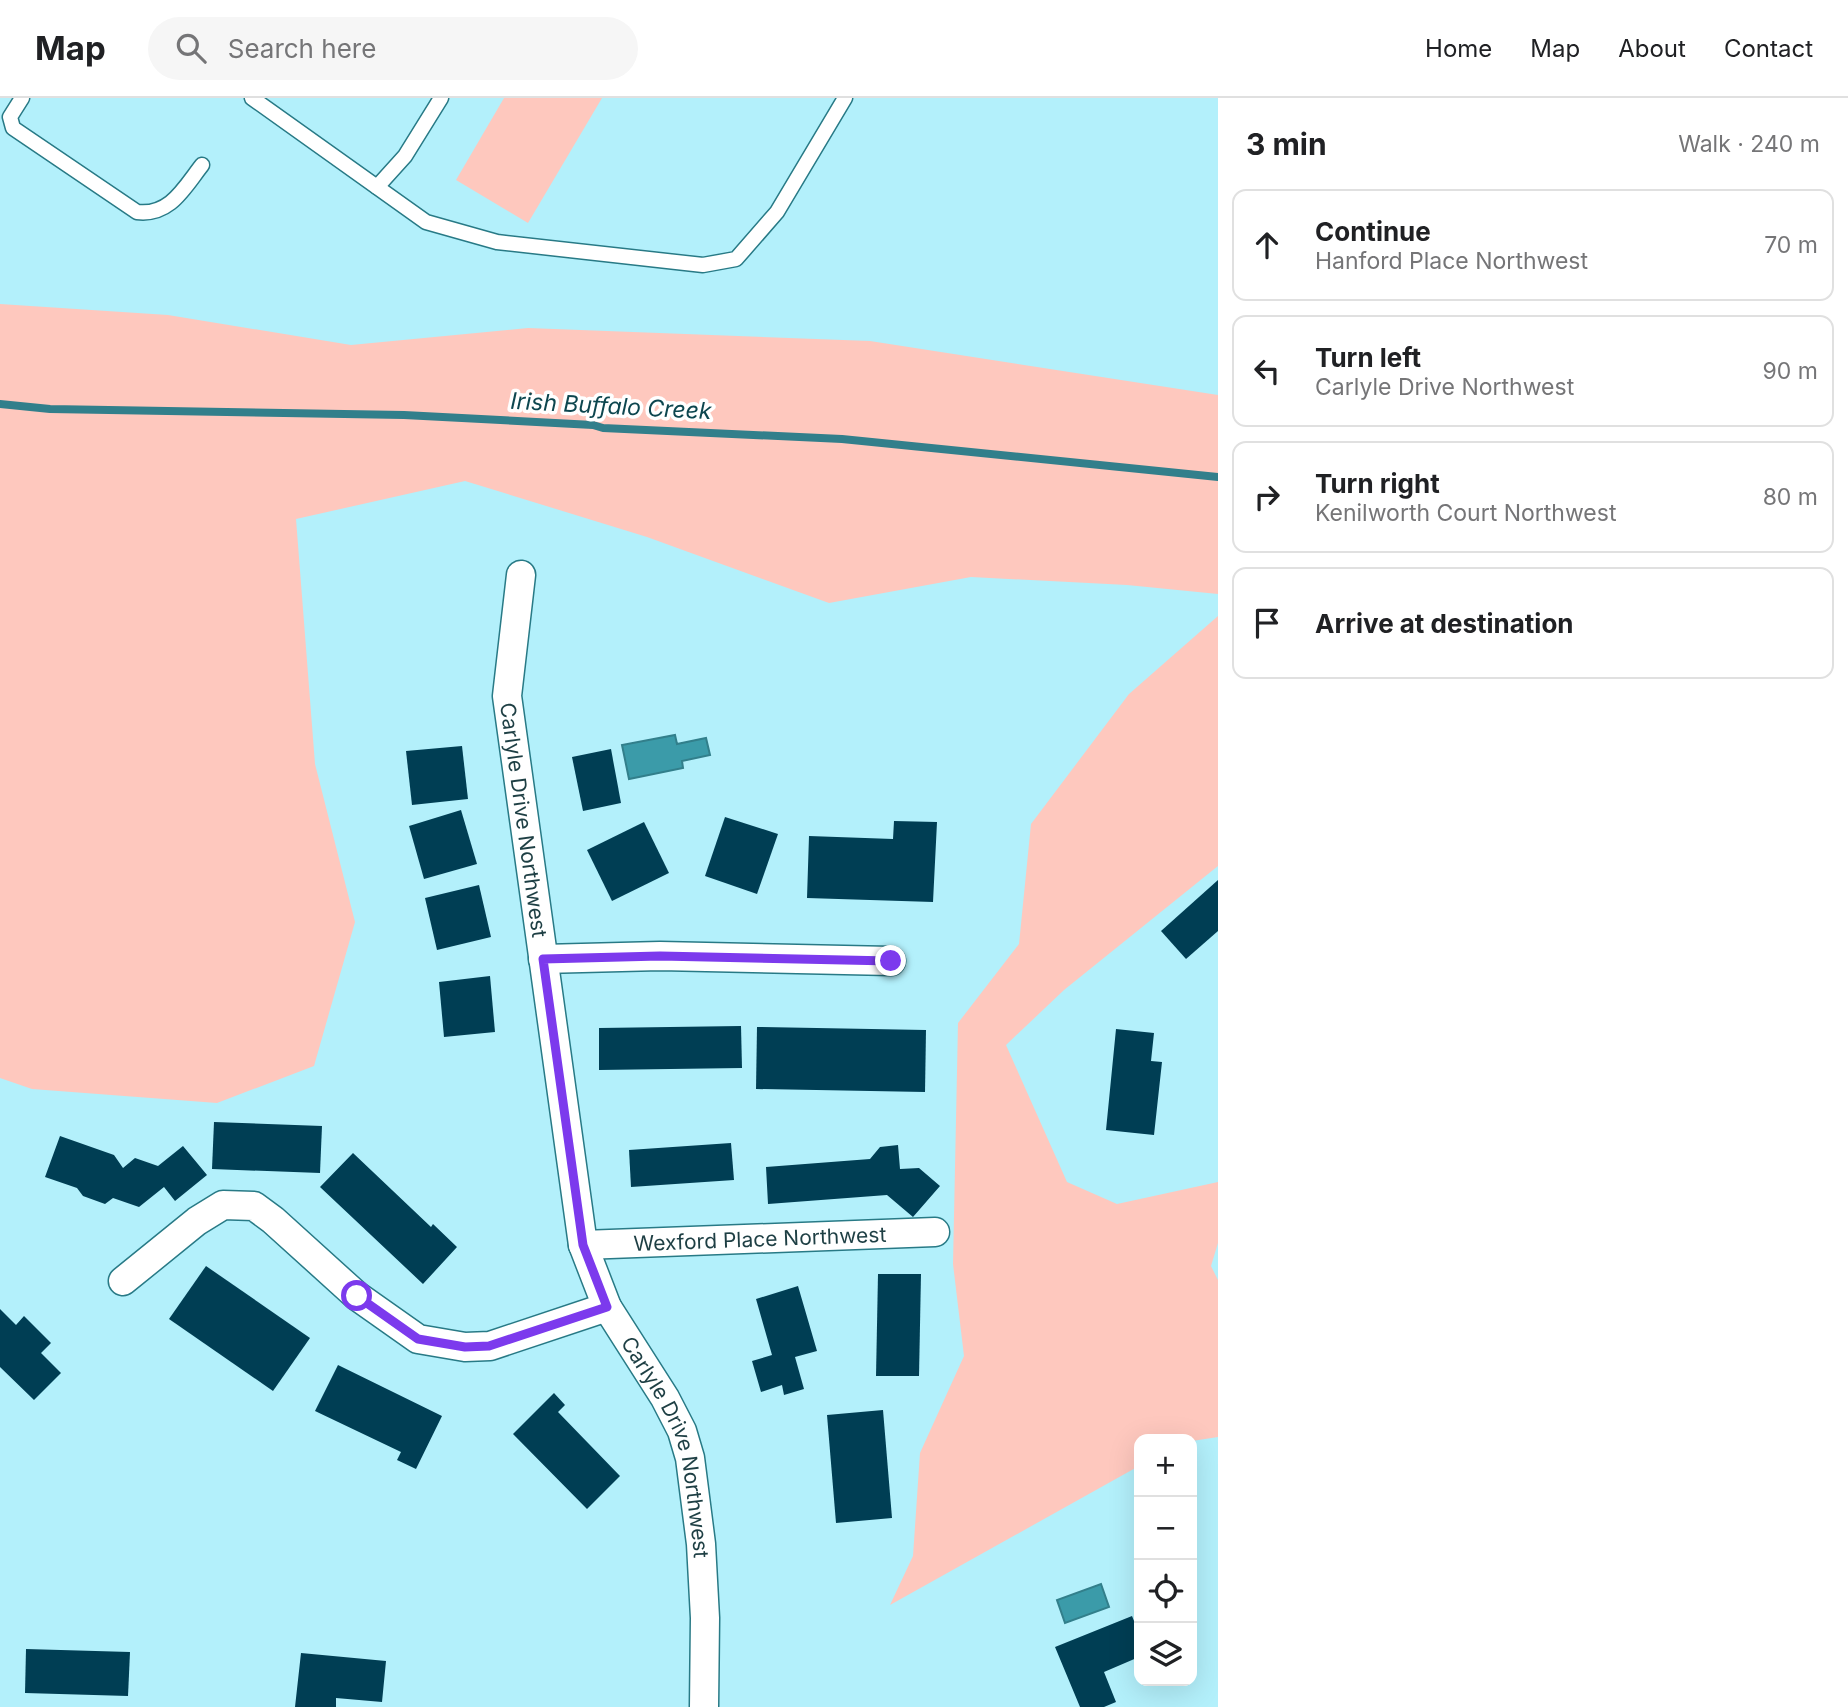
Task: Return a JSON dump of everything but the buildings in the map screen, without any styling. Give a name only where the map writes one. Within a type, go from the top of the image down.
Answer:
[{"type":"street","name":"Carlyle Drive Northwest","points":[[521,575],[508,696],[583,1245],[607,1307],[665,1398],[682,1431],[690,1458],[703,1569],[704,1707]]},
{"type":"street","points":[[543,959],[660,956],[891,961]]},
{"type":"street","points":[[123,1281],[197,1222],[223,1205],[254,1206],[357,1296],[418,1339],[465,1347],[489,1346],[607,1307]]},
{"type":"street","name":"Wexford Place Northwest","points":[[583,1245],[935,1232]]},
{"type":"lane","points":[[22,98],[10,117],[13,128],[126,207],[149,214],[160,211],[174,201],[202,165]]},
{"type":"lane","points":[[252,98],[426,222],[497,242],[703,265],[736,259],[777,212],[845,98]]},
{"type":"lane","points":[[377,187],[405,156],[441,98]]},
{"type":"shaded area","points":[[504,98],[602,98],[528,223],[456,180]]},
{"type":"shaded area","points":[[0,304],[168,315],[351,345],[528,328],[870,341],[1218,395],[1218,594],[1127,585],[971,577],[829,603],[647,537],[465,481],[296,519],[315,764],[355,922],[314,1066],[217,1103],[32,1089],[0,1078]]},
{"type":"shaded area","points":[[1218,616],[1218,866],[1064,990],[1006,1045],[1067,1182],[1117,1204],[1218,1182],[1218,1243],[1211,1266],[1218,1280],[1218,1437],[1197,1440],[1197,1434],[1134,1434],[1134,1469],[890,1605],[913,1556],[920,1453],[964,1356],[953,1264],[958,1023],[1019,944],[1031,824],[1129,694]]},
{"type":"water","points":[[675,735],[677,744],[706,738],[710,755],[682,761],[683,768],[629,779],[622,745]]},
{"type":"water","points":[[1101,1584],[1109,1607],[1065,1623],[1057,1600]]},
{"type":"waterway","name":"Irish Buffalo Creek","points":[[0,404],[50,409],[404,415],[842,439],[1218,477]]},
{"type":"route","points":[[357,1296],[401,1330],[418,1339],[465,1347],[489,1346],[607,1307],[583,1245],[543,959],[660,956],[891,961]]}]
